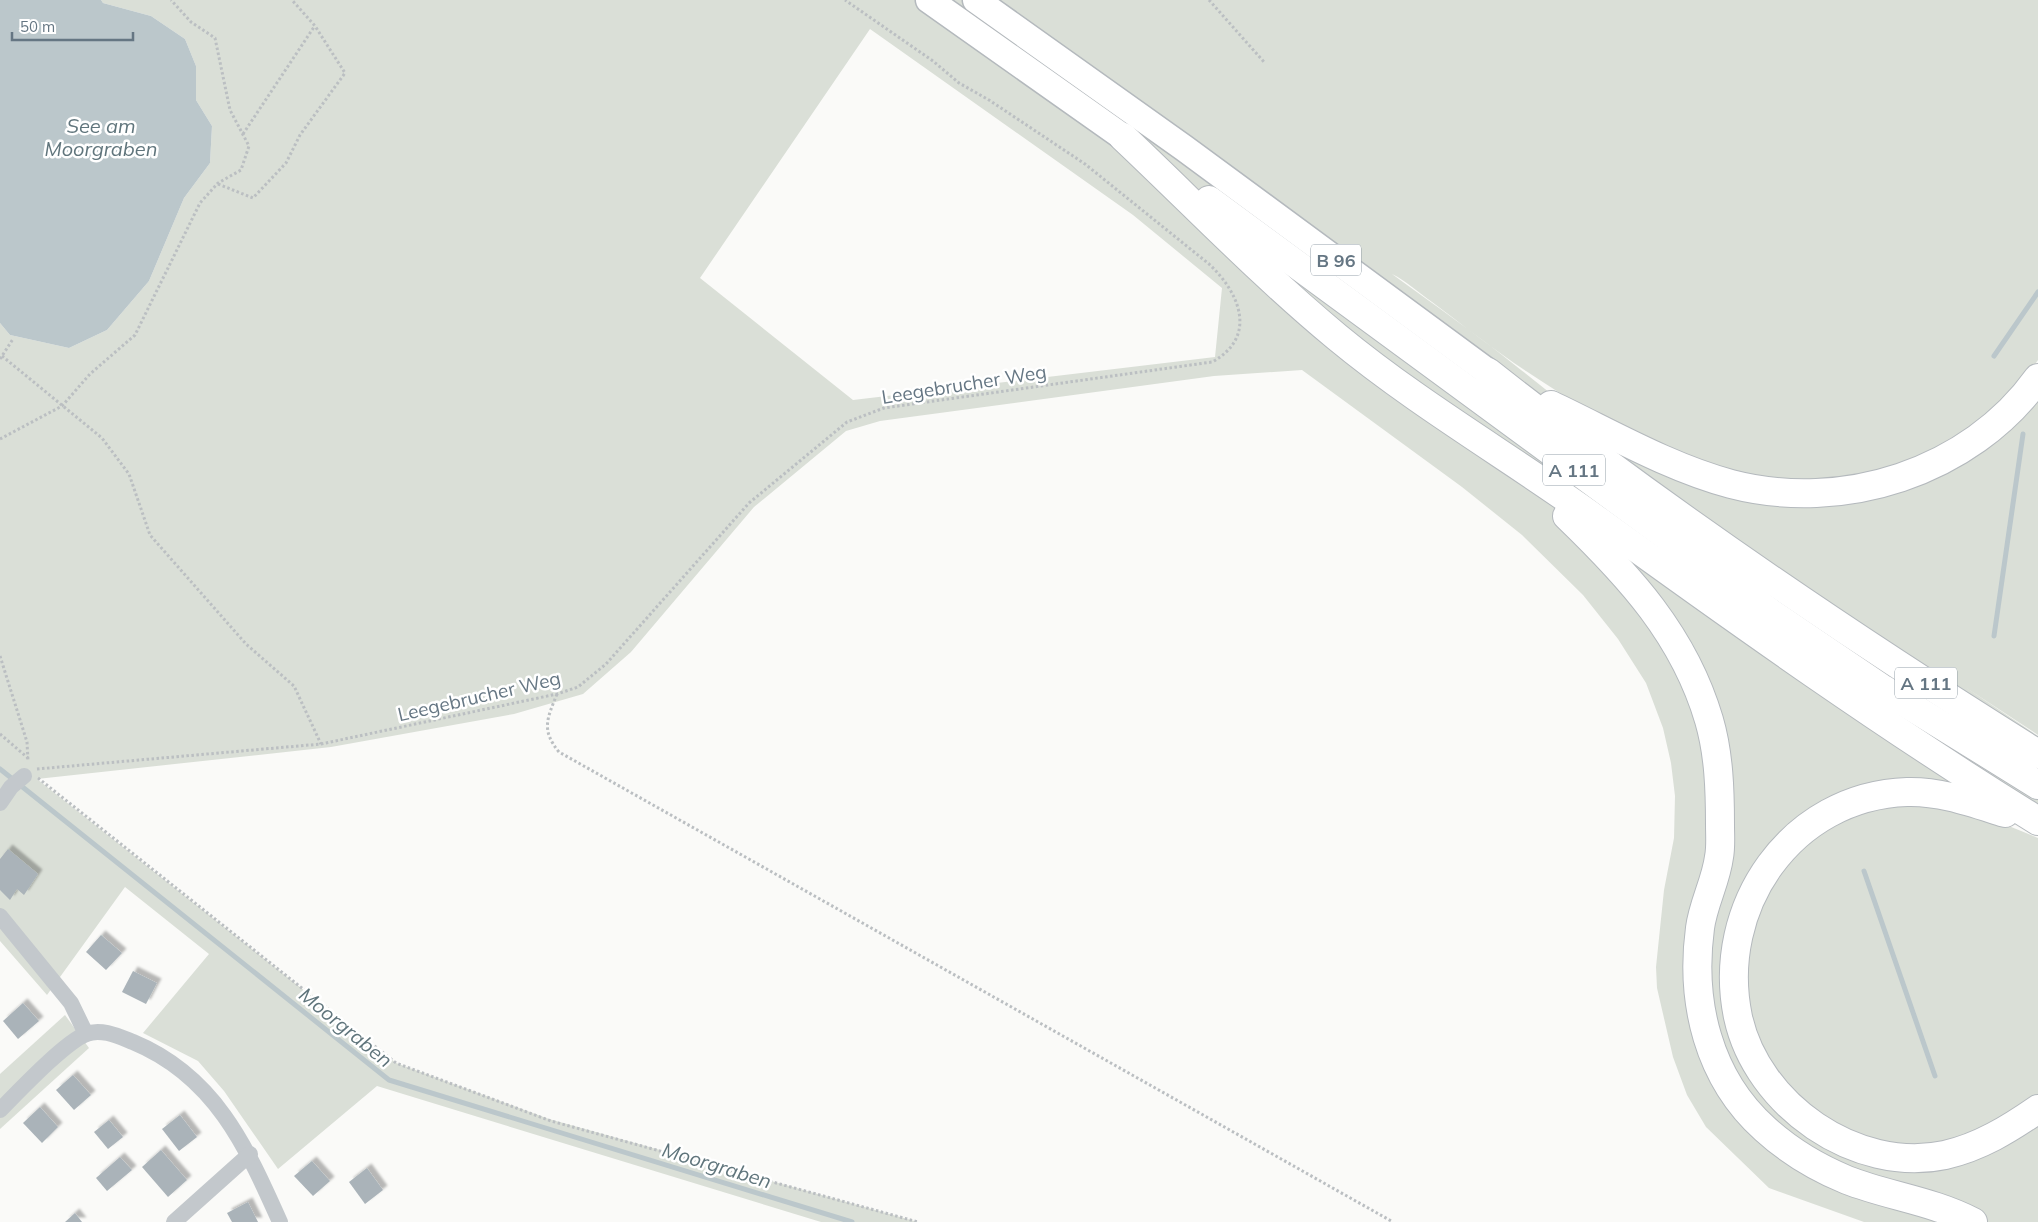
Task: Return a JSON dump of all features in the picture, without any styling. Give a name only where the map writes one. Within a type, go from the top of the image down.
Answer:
[{"type":"highway","points":[[929,0],[1123,137],[1227,238],[1322,325],[1388,375],[1786,657],[2038,823]]},
{"type":"highway","name":"B 96","points":[[976,0],[1184,148],[1488,372]]},
{"type":"highway","name":"A 111","points":[[1123,137],[1762,607],[1883,689],[2038,785]]},
{"type":"highway","points":[[1488,372],[1648,452],[1691,470],[1749,488],[1810,494],[1838,492],[1883,482],[1917,472],[1947,458],[1993,427],[2012,410],[2038,378]]},
{"type":"highway","name":"A 111","points":[[1488,372],[1641,486],[1815,611],[2038,754]]},
{"type":"highway","points":[[1502,455],[1605,552],[1643,594],[1681,651],[1710,721],[1718,767],[1720,857],[1700,926],[1696,976],[1700,1013],[1710,1050],[1729,1087],[1764,1129],[1798,1155],[1846,1180],[1955,1213],[1973,1222]]},
{"type":"highway","points":[[2038,823],[1970,802],[1926,792],[1876,796],[1844,806],[1823,817],[1798,835],[1774,859],[1764,873],[1753,892],[1741,924],[1734,963],[1738,1018],[1760,1070],[1769,1083],[1796,1112],[1810,1123],[1846,1143],[1896,1156],[1943,1155],[1961,1151],[2004,1133],[2038,1109]]},
{"type":"street","points":[[0,802],[11,787],[26,773]]},
{"type":"street","points":[[0,916],[71,1002],[86,1034]]},
{"type":"street","points":[[0,1110],[66,1048],[86,1034],[100,1030],[128,1040],[157,1053],[200,1085],[250,1154],[280,1222]]},
{"type":"street","points":[[174,1222],[250,1154]]},
{"type":"path","points":[[0,439],[62,406],[90,374],[135,335],[200,203],[218,184],[241,170],[249,146],[230,110],[215,38],[192,22],[171,0]]},
{"type":"path","points":[[218,184],[254,198],[286,163],[300,135],[345,73],[315,26],[292,0]]},
{"type":"path","name":"Leegebrucher Weg","points":[[26,773],[321,744],[557,694],[578,687],[606,664],[749,503],[847,422],[884,408],[1212,362],[1224,356],[1236,339],[1240,321],[1234,297],[1224,279],[1209,264],[1085,164],[989,100],[959,83],[933,61],[845,0]]},
{"type":"path","points":[[1209,0],[1264,62]]},
{"type":"path","points":[[243,134],[315,26]]},
{"type":"path","points":[[13,339],[1,358],[102,438],[129,474],[150,535],[246,644],[294,686],[321,744]]},
{"type":"path","points":[[0,656],[27,742],[28,758],[26,773],[396,1063],[551,1120],[918,1222]]},
{"type":"path","points":[[557,694],[546,722],[549,740],[559,752],[1393,1222]]},
{"type":"path","points":[[0,734],[28,758]]},
{"type":"shaded area","points":[[101,0],[2038,0],[2038,360],[2014,390],[1971,429],[1921,458],[1869,475],[1817,482],[1766,478],[1715,467],[1665,449],[1617,426],[1571,400],[1488,344],[1601,435],[1625,450],[1661,468],[1738,496],[1790,502],[1830,501],[1870,495],[1908,484],[1944,468],[1979,448],[2010,423],[2038,393],[2038,735],[1965,687],[2038,736],[2038,836],[1962,786],[1927,782],[1962,790],[2017,824],[1957,803],[1934,803],[1962,807],[2038,838],[2038,1222],[1864,1222],[1769,1188],[1706,1127],[1687,1095],[1673,1057],[1657,988],[1656,967],[1664,890],[1674,838],[1675,796],[1671,763],[1663,728],[1646,683],[1618,639],[1583,595],[1522,535],[1462,487],[1302,370],[1214,376],[880,421],[846,431],[754,507],[631,652],[583,694],[514,714],[331,747],[37,779],[396,1063],[549,1119],[918,1222],[821,1222],[377,1086],[278,1169],[224,1091],[198,1061],[143,1033],[209,954],[125,887],[47,995],[0,941],[0,323],[10,335],[69,348],[107,330],[149,281],[184,198],[210,163],[212,126],[196,100],[196,66],[185,39],[151,16],[103,3]],"holes":[[[870,29],[1133,215],[1222,288],[1215,357],[853,400],[700,278]],[[1392,274],[1407,284],[1472,332],[1454,319]]]},
{"type":"shaded area","points":[[65,1015],[89,1048],[0,1129],[0,1074]]},
{"type":"water","name":"See am Moorgraben","points":[[0,0],[101,0],[103,3],[151,16],[185,39],[196,66],[196,100],[212,126],[210,163],[184,198],[149,281],[107,330],[69,348],[10,335],[0,323]]},
{"type":"building","points":[[8,849],[38,874],[24,895],[17,889],[10,900],[0,890],[0,859]]},
{"type":"building","points":[[101,935],[122,953],[106,970],[86,952]]},
{"type":"building","points":[[133,971],[157,983],[146,1004],[122,992]]},
{"type":"building","points":[[23,1003],[39,1021],[18,1039],[3,1021]]},
{"type":"building","points":[[73,1075],[91,1095],[74,1110],[56,1090]]},
{"type":"building","points":[[40,1107],[58,1127],[42,1143],[23,1123]]},
{"type":"building","points":[[180,1115],[197,1137],[179,1151],[162,1129]]},
{"type":"building","points":[[109,1120],[123,1137],[108,1149],[94,1132]]},
{"type":"building","points":[[161,1150],[187,1180],[168,1197],[142,1167]]},
{"type":"building","points":[[120,1157],[132,1170],[107,1191],[96,1178]]},
{"type":"building","points":[[312,1161],[330,1181],[313,1196],[294,1176]]},
{"type":"building","points":[[367,1168],[383,1190],[365,1204],[349,1182]]},
{"type":"building","points":[[248,1202],[258,1222],[232,1222],[227,1213]]},
{"type":"building","points":[[75,1213],[82,1222],[65,1222]]},
{"type":"waterway","points":[[1994,356],[2038,292]]},
{"type":"waterway","points":[[1994,636],[2023,434]]},
{"type":"waterway","name":"Moorgraben","points":[[0,769],[389,1080],[852,1222]]},
{"type":"waterway","points":[[1864,871],[1935,1076]]}]
